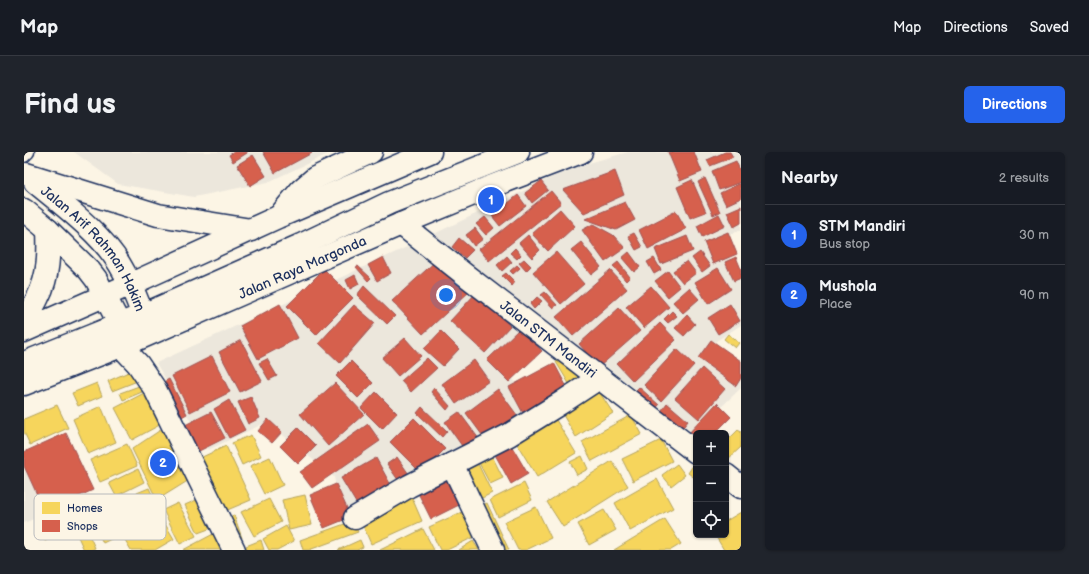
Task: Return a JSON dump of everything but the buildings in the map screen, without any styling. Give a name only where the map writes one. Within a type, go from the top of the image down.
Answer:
[{"type":"main road","points":[[278,217],[301,190],[315,178],[371,152]]},
{"type":"main road","points":[[24,331],[278,217],[430,152]]},
{"type":"main road","name":"Jalan Raya Margonda","points":[[24,384],[133,333],[301,245],[390,203],[518,152]]},
{"type":"main road","name":"Jalan Raya Margonda","points":[[24,363],[133,333],[490,187],[581,152]]},
{"type":"main road","points":[[25,168],[158,215],[251,230]]},
{"type":"main road","name":"Jalan Arif Rahman Hakim","points":[[25,168],[98,237],[120,264],[131,284],[133,333]]},
{"type":"main road","points":[[390,203],[401,224]]},
{"type":"main road","name":"Jalan Arif Rahman Hakim","points":[[24,210],[48,230],[89,270],[96,279],[104,296],[133,333]]},
{"type":"main road","name":"Jalan STM Mandiri","points":[[401,224],[693,450]]},
{"type":"main road","points":[[24,321],[39,297],[46,274],[49,255],[48,230]]},
{"type":"main road","points":[[133,333],[138,364],[155,389],[234,550]]},
{"type":"main road","points":[[354,518],[409,486],[509,435],[599,378]]},
{"type":"main road","points":[[452,464],[494,550]]},
{"type":"main road","points":[[729,477],[741,486]]},
{"type":"lane","points":[[25,168],[28,152]]},
{"type":"shaded area","points":[[74,152],[332,152],[268,182],[194,197],[118,184]]},
{"type":"shaded area","points":[[628,152],[741,152],[741,230],[718,239],[741,275],[741,325],[713,343],[741,366],[741,388],[697,430],[693,430],[693,432],[543,319],[492,354],[544,416],[342,519],[334,477],[267,422],[208,450],[156,363],[409,246],[571,168]]},
{"type":"shaded area","points":[[24,450],[43,494],[34,494],[34,519],[24,523]]},
{"type":"place","name":"STM Mandiri","points":[[491,200]]},
{"type":"place","name":"Mushola","points":[[163,463]]}]
